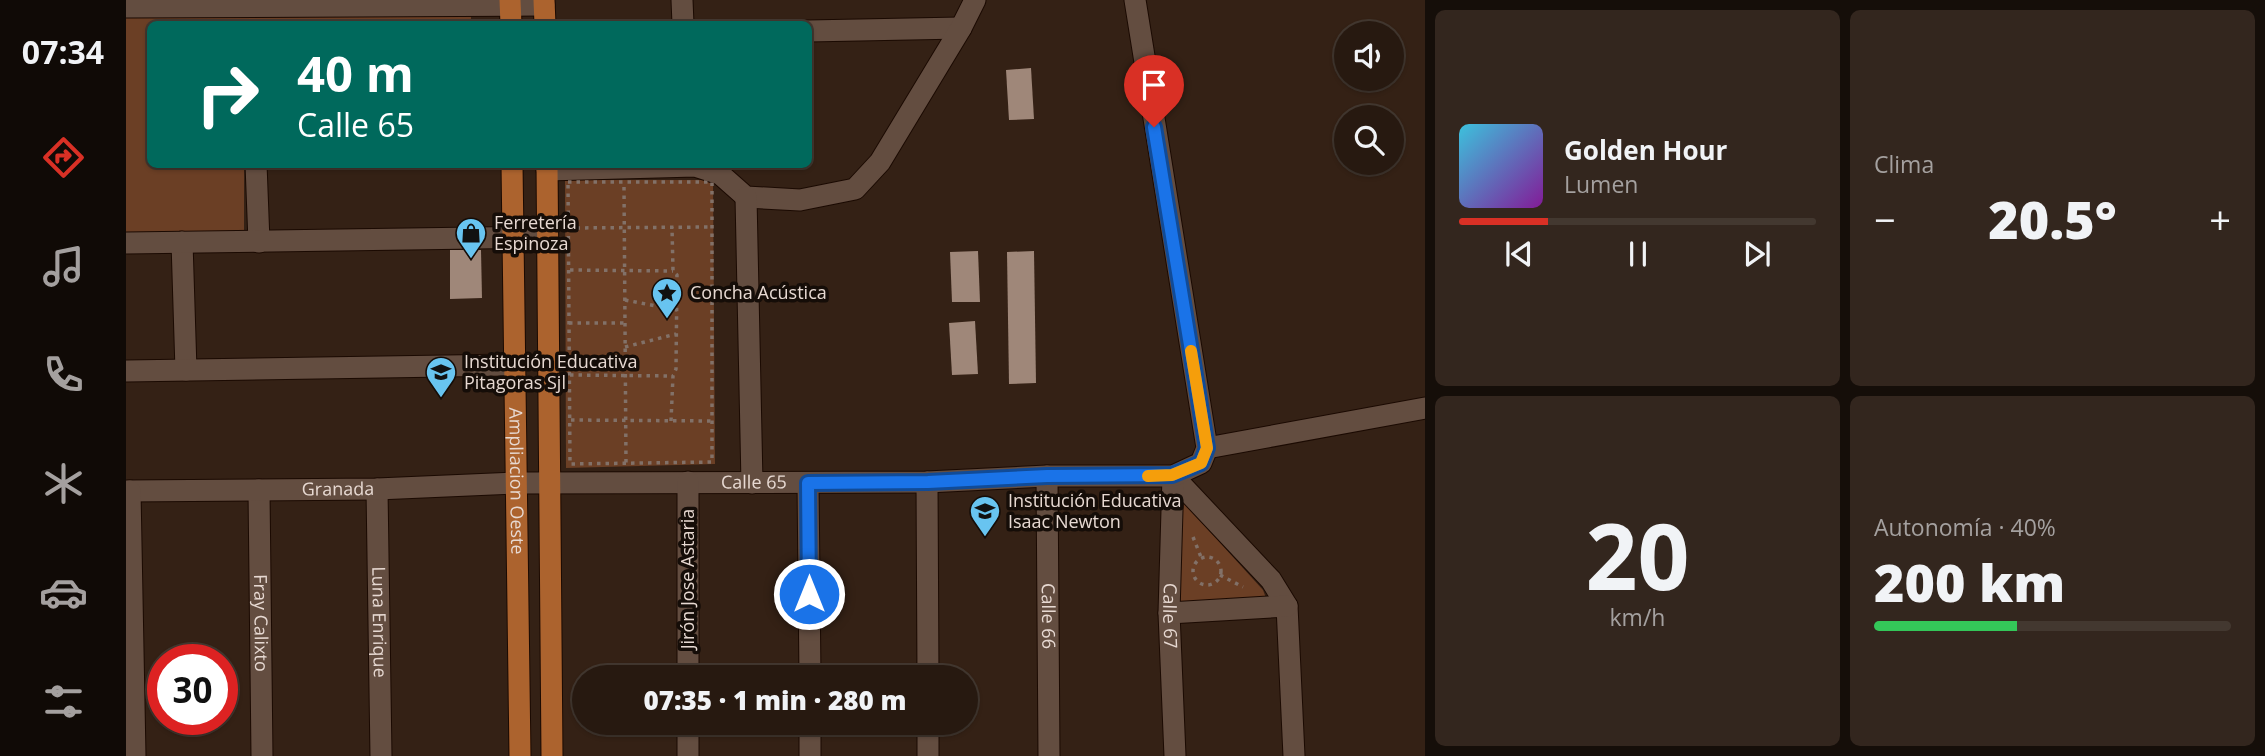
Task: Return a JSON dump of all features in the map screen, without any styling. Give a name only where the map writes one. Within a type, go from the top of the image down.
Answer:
[{"type":"main road","name":"Ampliacion Oeste","points":[[512,168],[520,756]]},
{"type":"main road","name":"Ampliacion Oeste","points":[[547,168],[552,756]]},
{"type":"street","points":[[682,0],[683,21]]},
{"type":"street","points":[[701,168],[720,174],[746,197],[800,200],[855,189],[880,162],[975,0]]},
{"type":"street","points":[[1135,0],[1207,448],[1425,408]]},
{"type":"street","points":[[127,5],[376,3],[544,10]]},
{"type":"street","points":[[812,31],[961,28]]},
{"type":"street","points":[[256,168],[259,242]]},
{"type":"street","points":[[746,197],[752,483]]},
{"type":"street","points":[[126,243],[547,237]]},
{"type":"street","points":[[182,242],[186,370]]},
{"type":"street","points":[[126,371],[514,365]]},
{"type":"street","name":"Calle 65","points":[[549,483],[928,482],[1047,476],[1172,475],[1201,463],[1207,448]]},
{"type":"street","points":[[1172,475],[1271,580],[1287,606],[1294,756]]},
{"type":"street","name":"Calle 67","points":[[1172,475],[1169,613],[1175,756]]},
{"type":"street","name":"Calle 66","points":[[1047,476],[1049,756]]},
{"type":"street","name":"Jirón Jose Astaria","points":[[688,482],[688,665]]},
{"type":"street","points":[[928,482],[928,665]]},
{"type":"street","name":"Granada","points":[[128,491],[377,489],[549,483]]},
{"type":"street","points":[[808,483],[810,665]]},
{"type":"street","name":"Luna Enrique","points":[[377,489],[380,756]]},
{"type":"street","name":"Fray Calixto","points":[[259,490],[262,756]]},
{"type":"street","points":[[128,491],[135,756]]},
{"type":"street","points":[[1169,613],[1287,606]]},
{"type":"street","points":[[688,735],[688,756]]},
{"type":"street","points":[[810,735],[810,756]]},
{"type":"street","points":[[928,735],[928,756]]},
{"type":"path","points":[[568,182],[712,182],[712,462]]},
{"type":"path","points":[[624,182],[626,463]]},
{"type":"path","points":[[671,421],[673,376],[676,369],[677,310],[677,275],[673,271],[672,227]]},
{"type":"path","points":[[568,228],[712,227]]},
{"type":"path","points":[[569,270],[673,271]]},
{"type":"path","points":[[625,300],[677,310]]},
{"type":"path","points":[[569,323],[625,323]]},
{"type":"path","points":[[625,347],[676,334]]},
{"type":"path","points":[[569,375],[673,376]]},
{"type":"path","points":[[570,420],[712,421]]},
{"type":"path","points":[[1207,556],[1214,558],[1221,569],[1216,581],[1210,585],[1197,581],[1192,571],[1196,561],[1207,556]]},
{"type":"shaded area","points":[[126,16],[471,16],[471,21],[147,21],[147,168],[244,168],[244,238],[126,237]]},
{"type":"shaded area","points":[[565,180],[713,180],[715,464],[566,468]]},
{"type":"shaded area","points":[[1179,502],[1183,502],[1263,590],[1266,598],[1175,607]]},
{"type":"building","points":[[1031,68],[1034,119],[1009,120],[1006,70]]},
{"type":"building","points":[[450,250],[481,250],[482,298],[450,299]]},
{"type":"building","points":[[978,251],[980,302],[952,302],[950,252]]},
{"type":"building","points":[[1034,251],[1036,383],[1009,384],[1007,252]]},
{"type":"building","points":[[975,321],[978,374],[952,375],[949,323]]},
{"type":"slow traffic","points":[[1148,476],[1172,475],[1201,463],[1207,448],[1191,351]]},
{"type":"place","name":"Ferretería Espinoza","points":[[471,260]]},
{"type":"place","name":"Concha Acústica","points":[[667,320]]},
{"type":"place","name":"Institución Educativa Pitagoras Sjl","points":[[441,399]]},
{"type":"place","name":"Institución Educativa Isaac Newton","points":[[985,538]]},
{"type":"route","points":[[809,594],[808,483],[1172,475],[1201,463],[1207,448],[1154,127]]}]
